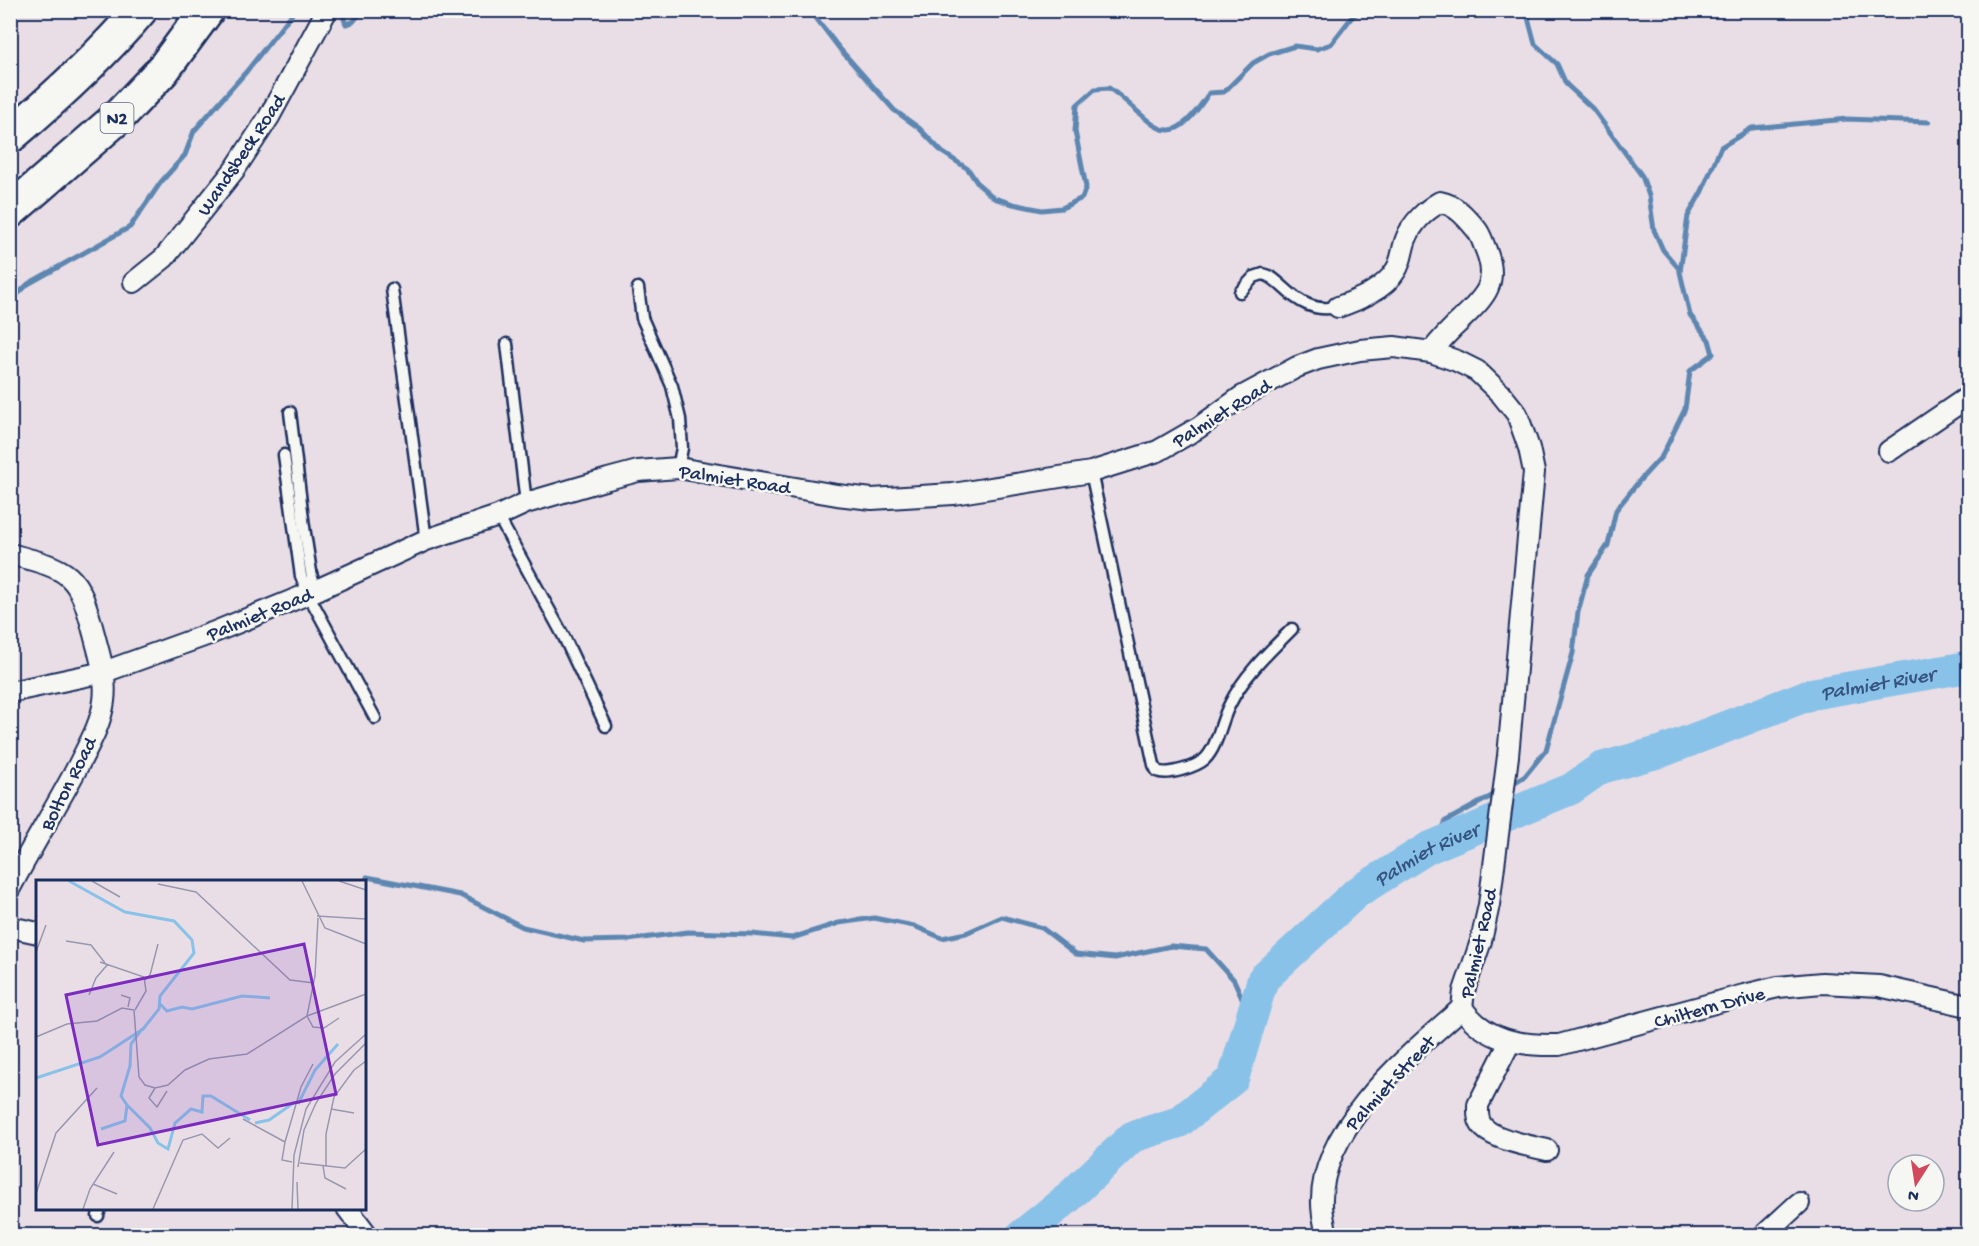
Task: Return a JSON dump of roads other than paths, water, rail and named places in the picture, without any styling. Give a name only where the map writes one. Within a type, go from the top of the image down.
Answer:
[{"type":"highway","points":[[10,136],[117,37],[140,10]]},
{"type":"highway","name":"N2","points":[[10,211],[117,118],[162,71],[207,10]]},
{"type":"street","name":"Wandsbeck Road","points":[[134,282],[164,258],[235,169],[269,117],[327,10]]},
{"type":"street","points":[[1338,308],[1357,300],[1386,282],[1396,271],[1406,239],[1416,222],[1440,202],[1449,204],[1458,210],[1480,234],[1489,257],[1491,284],[1476,306],[1431,352]]},
{"type":"street","name":"Palmiet Road","points":[[10,692],[104,672],[212,633],[311,593],[426,540],[498,516],[526,503],[638,471],[678,468],[872,499],[953,494],[1092,472],[1158,451],[1198,428],[1274,378],[1318,359],[1360,350],[1394,347],[1431,352],[1477,371],[1501,394],[1517,414],[1529,448],[1534,472],[1508,756],[1489,904],[1482,940],[1464,992],[1462,1008]]},
{"type":"street","points":[[1889,451],[1968,397]]},
{"type":"street","name":"Bolton Road","points":[[10,554],[57,568],[70,577],[80,589],[87,604],[104,672],[102,714],[92,738],[55,811],[10,888]]},
{"type":"street","points":[[10,927],[36,933]]},
{"type":"street","name":"Chiltern Drive","points":[[1462,1008],[1472,1021],[1510,1042],[1528,1045],[1559,1045],[1744,994],[1778,987],[1822,983],[1879,986],[1968,1006]]},
{"type":"street","name":"Palmiet Street","points":[[1325,1235],[1322,1203],[1327,1169],[1338,1138],[1365,1102],[1413,1052],[1462,1008]]},
{"type":"street","points":[[1510,1042],[1478,1105],[1478,1117],[1483,1127],[1497,1135],[1547,1150]]},
{"type":"street","points":[[1763,1236],[1799,1203]]},
{"type":"street","points":[[348,1210],[368,1236]]},
{"type":"lane","points":[[1240,292],[1254,277],[1263,274],[1272,277],[1288,292],[1310,307],[1338,308]]},
{"type":"lane","points":[[638,288],[642,318],[672,386],[680,419],[682,448],[678,468]]},
{"type":"lane","points":[[392,289],[426,540]]},
{"type":"lane","points":[[507,344],[526,503]]},
{"type":"lane","points":[[291,412],[311,593]]},
{"type":"lane","points":[[284,455],[301,576],[375,718]]},
{"type":"lane","points":[[1092,472],[1157,771],[1167,774],[1205,759],[1231,701],[1263,658],[1292,629]]},
{"type":"lane","points":[[498,516],[564,637],[606,726]]},
{"type":"waterway","points":[[10,302],[28,284],[130,227],[161,182],[185,155],[194,131],[246,72],[295,10]]},
{"type":"waterway","points":[[344,10],[346,24],[353,22],[363,10]]},
{"type":"waterway","points":[[810,10],[839,48],[894,110],[919,128],[942,152],[968,169],[978,184],[994,198],[1042,210],[1062,208],[1082,198],[1086,187],[1075,131],[1077,105],[1095,89],[1109,88],[1150,122],[1160,128],[1170,130],[1181,126],[1194,114],[1209,93],[1224,92],[1253,63],[1269,54],[1295,46],[1317,49],[1331,44],[1352,17],[1361,10]]},
{"type":"waterway","points":[[1526,10],[1535,44],[1557,64],[1566,84],[1593,109],[1642,176],[1649,196],[1654,230],[1663,250],[1680,270]]},
{"type":"waterway","points":[[1509,786],[1525,776],[1546,750],[1573,653],[1578,612],[1588,575],[1608,545],[1616,510],[1662,456],[1685,409],[1690,371],[1713,354],[1709,340],[1690,315],[1680,272],[1688,216],[1702,191],[1721,147],[1752,128],[1847,119],[1929,122]]},
{"type":"waterway","name":"Palmiet River","points":[[1021,1236],[1068,1198],[1132,1137],[1179,1122],[1233,1079],[1263,979],[1356,893],[1428,848],[1571,789],[1601,768],[1663,751],[1811,694],[1968,667]]},
{"type":"waterway","points":[[1435,845],[1446,821],[1499,792]]},
{"type":"waterway","points":[[367,877],[460,895],[523,927],[584,941],[628,940],[688,932],[792,938],[839,923],[874,918],[914,926],[942,938],[966,933],[1002,917],[1042,928],[1076,954],[1115,958],[1171,946],[1206,949],[1234,980],[1251,1018]]}]
